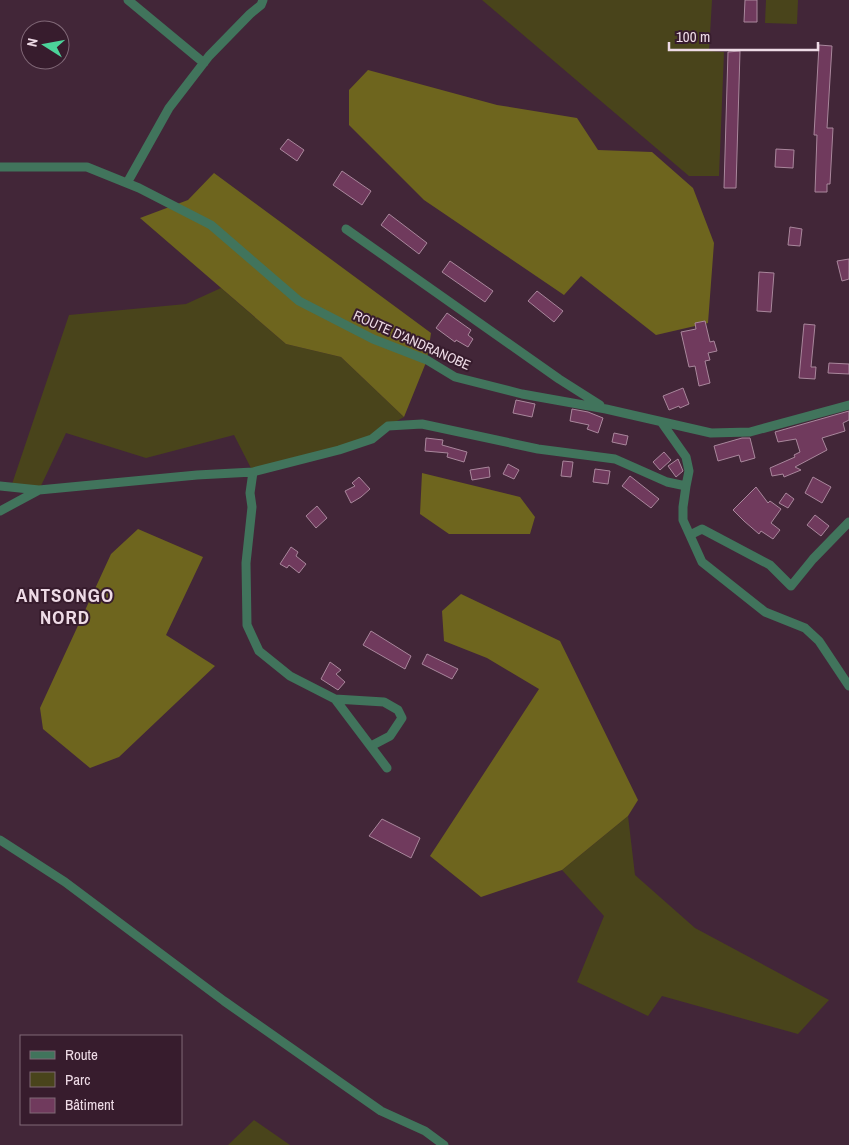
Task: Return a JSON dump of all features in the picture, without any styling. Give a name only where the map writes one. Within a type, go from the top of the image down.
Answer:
[{"type":"street","points":[[128,0],[204,63]]},
{"type":"street","points":[[127,183],[168,108],[204,63],[250,14],[261,5],[263,0]]},
{"type":"street","name":"ROUTE D'ANDRANOBE","points":[[0,167],[87,167],[127,183],[210,225],[299,301],[373,339],[427,360],[456,378],[522,394],[606,409],[710,433],[750,432],[849,405]]},
{"type":"street","points":[[346,229],[559,379],[606,409]]},
{"type":"street","points":[[662,423],[686,457],[689,471],[683,506],[683,520],[702,562],[765,612],[805,628],[819,641],[849,686]]},
{"type":"street","points":[[0,486],[39,490],[197,475],[253,472],[338,450],[372,439],[388,426],[422,424],[538,449],[615,459],[666,482],[686,486]]},
{"type":"street","points":[[253,472],[250,493],[252,507],[246,563],[247,625],[259,651],[290,676],[335,699],[384,702],[398,710],[402,718],[390,736],[371,746]]},
{"type":"street","points":[[0,511],[39,490]]},
{"type":"street","points":[[690,535],[702,529],[732,544],[770,564],[791,586],[813,559],[849,522]]},
{"type":"street","points":[[335,699],[386,768]]},
{"type":"street","points":[[0,840],[65,882],[224,1001],[381,1111],[425,1132],[444,1145]]},
{"type":"green space","points":[[482,0],[712,0],[709,51],[724,52],[719,176],[689,176]]},
{"type":"green space","points":[[766,0],[798,0],[797,24],[765,23]]},
{"type":"green space","points":[[221,288],[286,344],[341,357],[404,417],[371,439],[253,472],[234,435],[146,458],[66,433],[39,490],[11,487],[69,315],[186,304]]},
{"type":"green space","points":[[628,816],[635,875],[695,928],[829,1000],[798,1034],[662,996],[648,1016],[577,982],[604,916],[562,870]]},
{"type":"green space","points":[[254,1120],[290,1145],[228,1145]]},
{"type":"shaded area","points":[[368,70],[497,105],[577,118],[598,150],[652,152],[693,188],[714,243],[708,323],[656,335],[581,276],[564,295],[424,200],[349,125],[349,90]]},
{"type":"shaded area","points":[[214,173],[431,333],[427,360],[404,417],[341,357],[286,344],[140,218],[188,200]]},
{"type":"shaded area","points":[[422,473],[520,497],[535,517],[530,534],[449,534],[420,514]]},
{"type":"shaded area","points":[[138,529],[203,557],[166,635],[215,666],[119,757],[90,768],[43,729],[40,708],[111,554]]},
{"type":"shaded area","points":[[461,594],[560,641],[638,800],[628,816],[562,870],[481,897],[430,856],[539,689],[487,658],[444,641],[442,611]]},
{"type":"building","points":[[745,0],[757,0],[757,22],[744,22]]},
{"type":"building","points":[[819,45],[832,46],[827,128],[833,128],[830,184],[827,184],[827,192],[815,192],[817,135],[814,135]]},
{"type":"building","points":[[740,51],[736,188],[724,188],[728,52]]},
{"type":"building","points":[[288,139],[304,150],[297,161],[280,149]]},
{"type":"building","points":[[776,149],[794,150],[793,168],[775,167]]},
{"type":"building","points":[[342,171],[371,191],[362,205],[333,185]]},
{"type":"building","points":[[389,214],[427,243],[419,254],[381,225]]},
{"type":"building","points":[[790,227],[802,229],[800,246],[788,245]]},
{"type":"building","points":[[849,259],[849,279],[842,281],[837,261]]},
{"type":"building","points":[[450,261],[493,291],[485,302],[442,272]]},
{"type":"building","points":[[759,272],[774,273],[771,312],[757,311]]},
{"type":"building","points":[[537,291],[563,311],[554,322],[528,301]]},
{"type":"building","points":[[447,313],[471,330],[468,335],[473,339],[468,347],[456,340],[455,342],[436,328]]},
{"type":"building","points":[[705,321],[710,342],[714,341],[717,351],[708,353],[710,360],[705,361],[710,383],[699,386],[695,366],[689,367],[681,332],[696,329],[695,323]]},
{"type":"building","points":[[804,324],[815,325],[811,367],[816,367],[815,379],[799,378]]},
{"type":"building","points":[[829,363],[849,364],[849,374],[828,373]]},
{"type":"building","points":[[683,388],[689,404],[669,410],[663,396]]},
{"type":"building","points":[[516,400],[535,404],[532,417],[513,413]]},
{"type":"building","points":[[572,409],[588,412],[603,418],[598,433],[587,429],[589,425],[570,421]]},
{"type":"building","points":[[849,411],[849,420],[843,423],[845,431],[822,438],[827,450],[795,467],[801,470],[784,477],[783,474],[772,476],[770,468],[795,457],[794,455],[800,452],[796,439],[778,442],[775,432]]},
{"type":"building","points":[[614,433],[628,436],[626,445],[612,442]]},
{"type":"building","points":[[426,438],[443,440],[442,445],[467,452],[464,462],[447,457],[448,453],[425,451]]},
{"type":"building","points":[[742,438],[750,438],[755,458],[741,462],[739,455],[718,461],[714,446]]},
{"type":"building","points":[[664,452],[671,460],[660,470],[653,462]]},
{"type":"building","points":[[678,459],[683,471],[676,477],[668,466]]},
{"type":"building","points":[[563,461],[573,462],[571,477],[561,476]]},
{"type":"building","points":[[508,464],[519,470],[514,479],[503,474]]},
{"type":"building","points":[[489,467],[490,477],[472,480],[470,470]]},
{"type":"building","points":[[595,469],[610,471],[608,484],[593,482]]},
{"type":"building","points":[[630,476],[659,499],[651,508],[622,486]]},
{"type":"building","points":[[359,477],[370,489],[351,503],[345,491],[355,486],[352,483]]},
{"type":"building","points":[[813,477],[831,487],[822,503],[805,493]]},
{"type":"building","points":[[756,487],[768,503],[770,501],[781,509],[771,523],[780,530],[773,539],[761,531],[759,534],[733,510]]},
{"type":"building","points":[[786,493],[794,499],[788,508],[779,503]]},
{"type":"building","points":[[317,506],[327,518],[316,528],[306,516]]},
{"type":"building","points":[[815,515],[829,526],[821,536],[807,525]]},
{"type":"building","points":[[291,547],[298,552],[296,556],[306,564],[299,573],[289,565],[287,568],[280,564]]},
{"type":"building","points":[[371,631],[411,656],[405,669],[363,645]]},
{"type":"building","points":[[427,654],[458,669],[452,679],[422,664]]},
{"type":"building","points":[[330,662],[341,670],[336,674],[345,682],[338,690],[321,679]]},
{"type":"building","points":[[382,819],[420,838],[411,858],[369,836]]},
{"type":"district","name":"ANTSONGO NORD","points":[[65,606]]}]
